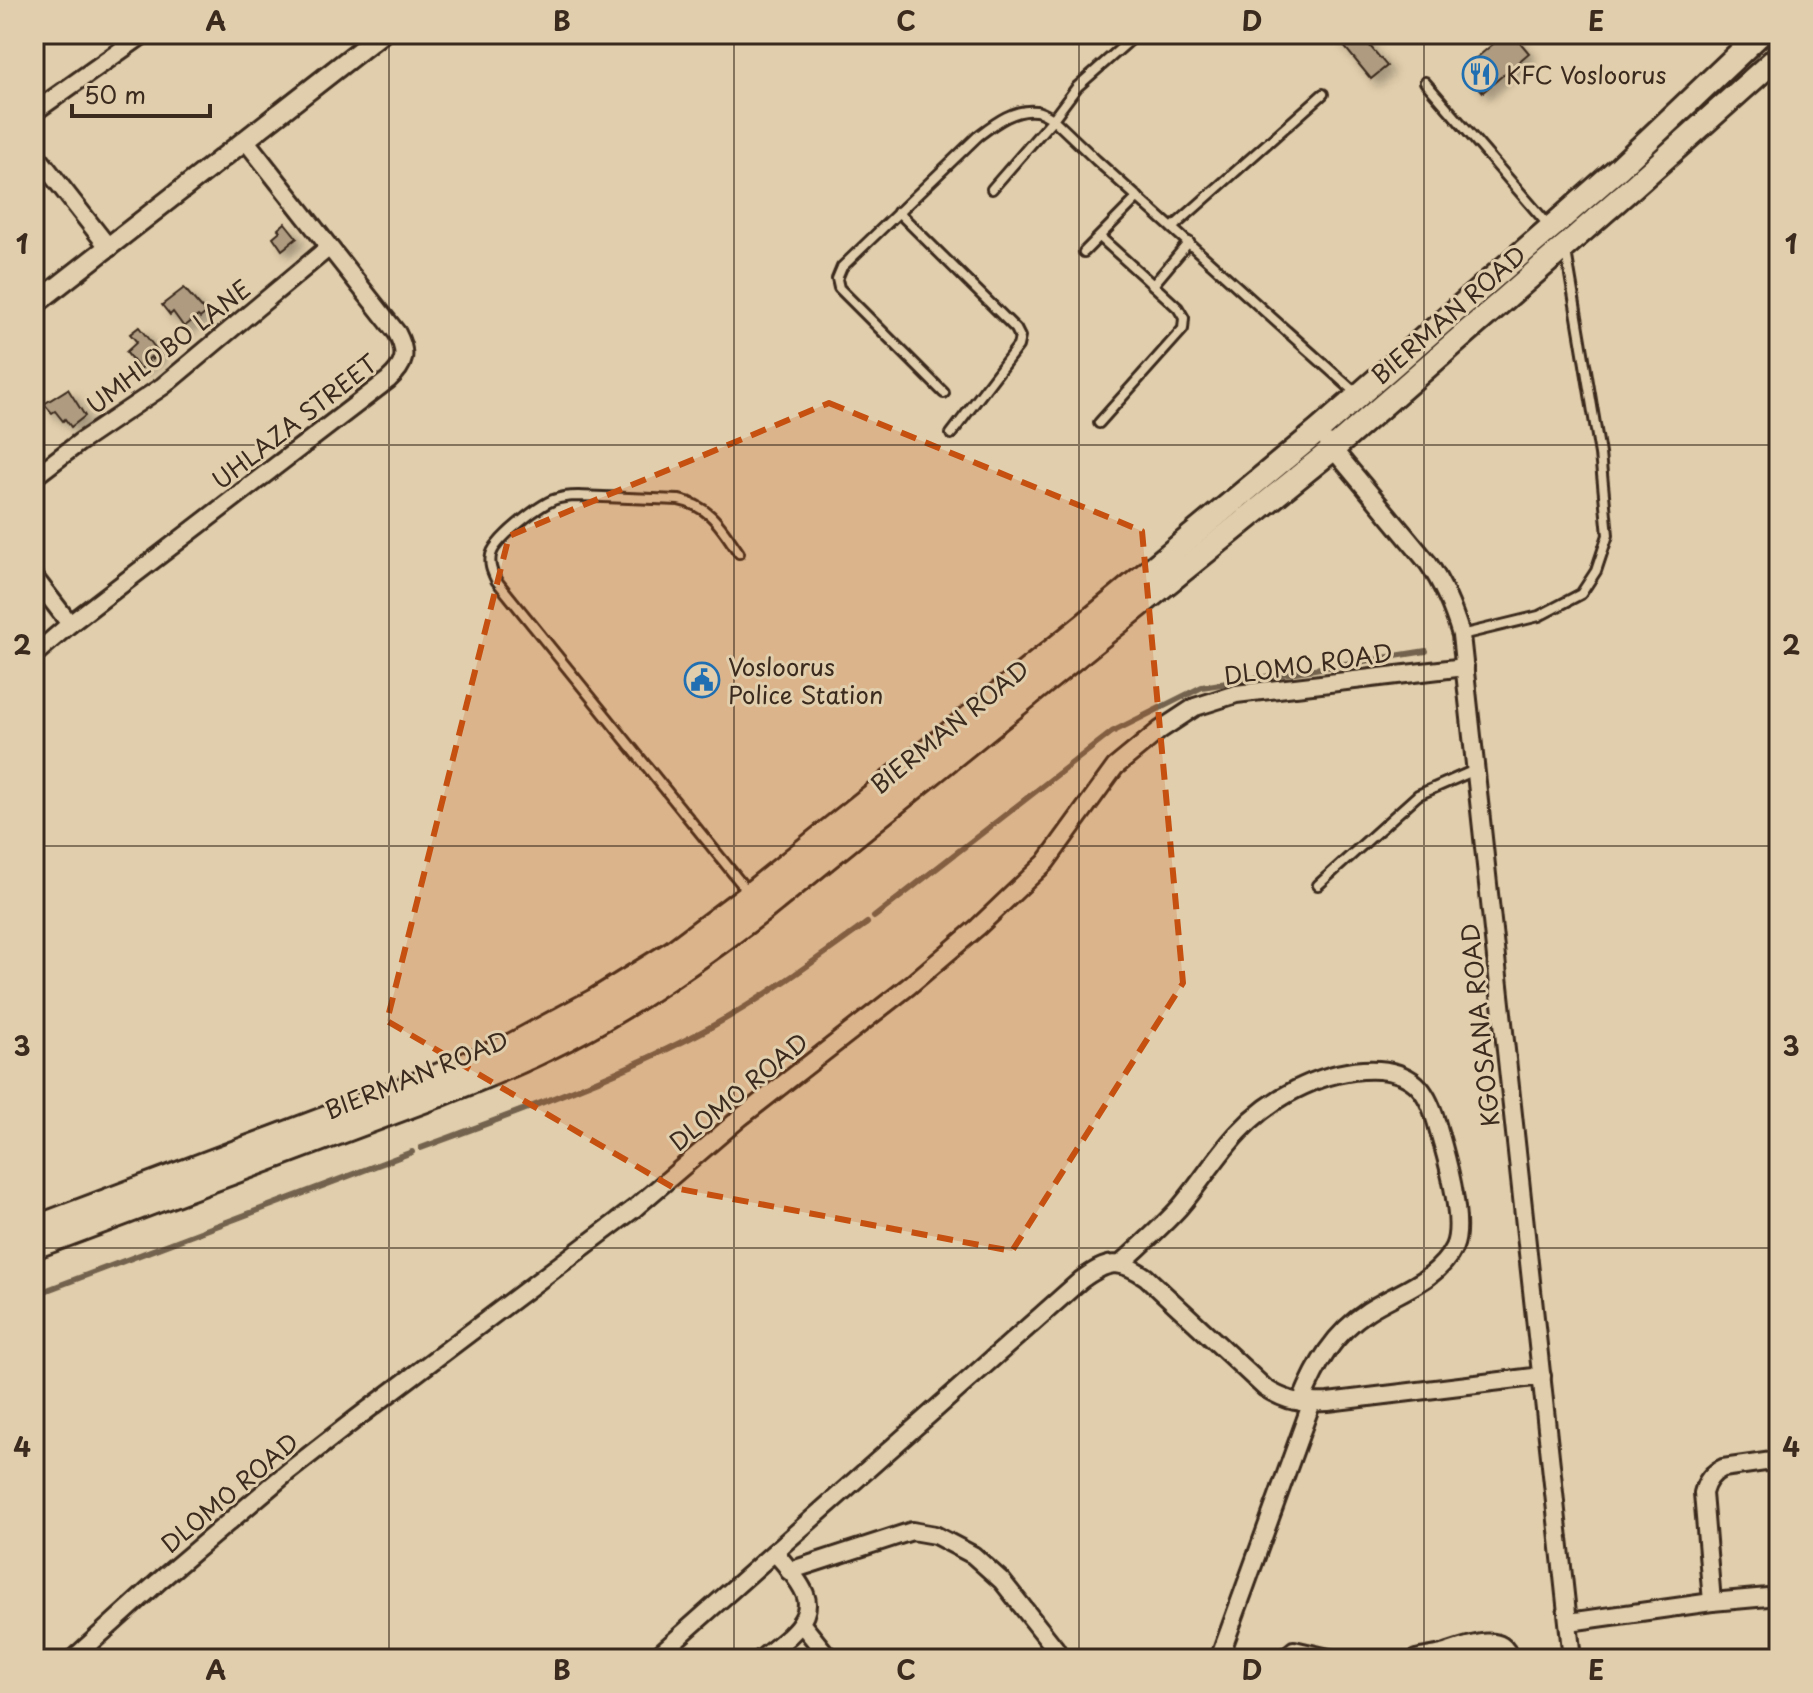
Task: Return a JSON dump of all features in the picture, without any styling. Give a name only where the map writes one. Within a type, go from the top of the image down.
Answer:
[{"type":"main road","name":"BIERMAN ROAD","points":[[34,1228],[416,1085],[512,1045],[594,1001],[673,952],[750,894],[1084,625],[1318,431],[1619,168],[1760,34]]},
{"type":"main road","name":"BIERMAN ROAD","points":[[34,1247],[500,1070],[585,1029],[709,951],[1333,449],[1779,56]]},
{"type":"street","points":[[34,112],[144,34]]},
{"type":"street","points":[[34,305],[381,34]]},
{"type":"street","name":"UHLAZA STREET","points":[[34,655],[398,371],[404,353],[397,333],[246,141]]},
{"type":"street","points":[[34,152],[109,248]]},
{"type":"street","name":"UMHLOBO LANE","points":[[34,477],[163,386],[328,248]]},
{"type":"street","name":"KGOSANA ROAD","points":[[1318,431],[1428,563],[1451,602],[1461,635],[1572,1659]]},
{"type":"street","points":[[34,577],[70,624]]},
{"type":"street","name":"DLOMO ROAD","points":[[73,1659],[289,1471],[635,1208],[741,1117],[909,986],[978,927],[1046,862],[1115,767],[1175,719],[1195,707],[1236,694],[1465,667]]},
{"type":"street","points":[[1122,1263],[1178,1209],[1239,1132],[1290,1093],[1350,1071],[1392,1071],[1402,1073],[1427,1095],[1442,1142],[1457,1210],[1455,1245],[1437,1269],[1419,1283],[1366,1312],[1328,1349],[1315,1369],[1219,1659]]},
{"type":"street","points":[[654,1659],[1095,1269],[1122,1263],[1146,1277],[1265,1388],[1282,1399],[1306,1402],[1542,1376]]},
{"type":"street","points":[[1712,1602],[1703,1493],[1706,1484],[1715,1472],[1723,1468],[1779,1460]]},
{"type":"street","points":[[789,1571],[912,1531],[935,1535],[973,1555],[1002,1581],[1061,1659]]},
{"type":"street","points":[[761,1659],[791,1635],[801,1623],[806,1608],[804,1592],[775,1552]]},
{"type":"street","points":[[1569,1622],[1779,1596]]},
{"type":"street","points":[[801,1623],[830,1659]]},
{"type":"street","points":[[1416,1659],[1484,1641],[1499,1644],[1509,1653],[1509,1659]]},
{"type":"street","points":[[1283,1659],[1294,1650],[1333,1659]]},
{"type":"lane","points":[[992,189],[1077,87],[1137,34]]},
{"type":"lane","points":[[1425,82],[1550,228]]},
{"type":"lane","points":[[1172,228],[1323,94]]},
{"type":"lane","points":[[944,393],[839,288],[837,279],[842,267],[978,136],[1000,120],[1021,112],[1038,111],[1053,119],[1358,395]]},
{"type":"lane","points":[[1084,252],[1138,197]]},
{"type":"lane","points":[[898,212],[1016,329],[1020,337],[1018,346],[951,434]]},
{"type":"lane","points":[[1099,423],[1183,329],[1184,318],[1178,308],[1100,237]]},
{"type":"lane","points":[[1153,285],[1189,242]]},
{"type":"lane","points":[[1461,635],[1539,616],[1581,594],[1596,571],[1608,535],[1600,454],[1565,246]]},
{"type":"lane","points":[[739,553],[713,518],[692,503],[578,496],[550,501],[538,509],[500,540],[492,552],[490,566],[505,592],[750,894]]},
{"type":"lane","points":[[1318,885],[1418,795],[1476,770]]},
{"type":"highlighted area","points":[[829,403],[1142,531],[1183,983],[1012,1251],[674,1188],[387,1021],[509,536]]},
{"type":"building","points":[[1334,34],[1370,34],[1364,39],[1387,66],[1371,79]]},
{"type":"building","points":[[1505,34],[1513,34],[1529,53],[1483,92],[1463,69]]},
{"type":"building","points":[[285,223],[297,238],[282,250],[273,237]]},
{"type":"building","points":[[184,288],[206,313],[184,327],[173,312],[170,315],[162,305]]},
{"type":"building","points":[[139,327],[160,354],[147,360],[149,362],[140,369],[126,352],[137,342],[130,334]]},
{"type":"building","points":[[68,389],[85,416],[71,427],[44,404]]},
{"type":"waterway","points":[[874,917],[1112,732],[1202,687],[1426,651]]},
{"type":"waterway","points":[[421,1148],[567,1093],[674,1046],[750,1004],[867,923]]},
{"type":"waterway","points":[[34,1295],[412,1152]]},
{"type":"place","name":"KFC Vosloorus","points":[[1480,74]]},
{"type":"place","name":"Vosloorus Police Station","points":[[702,680]]}]
